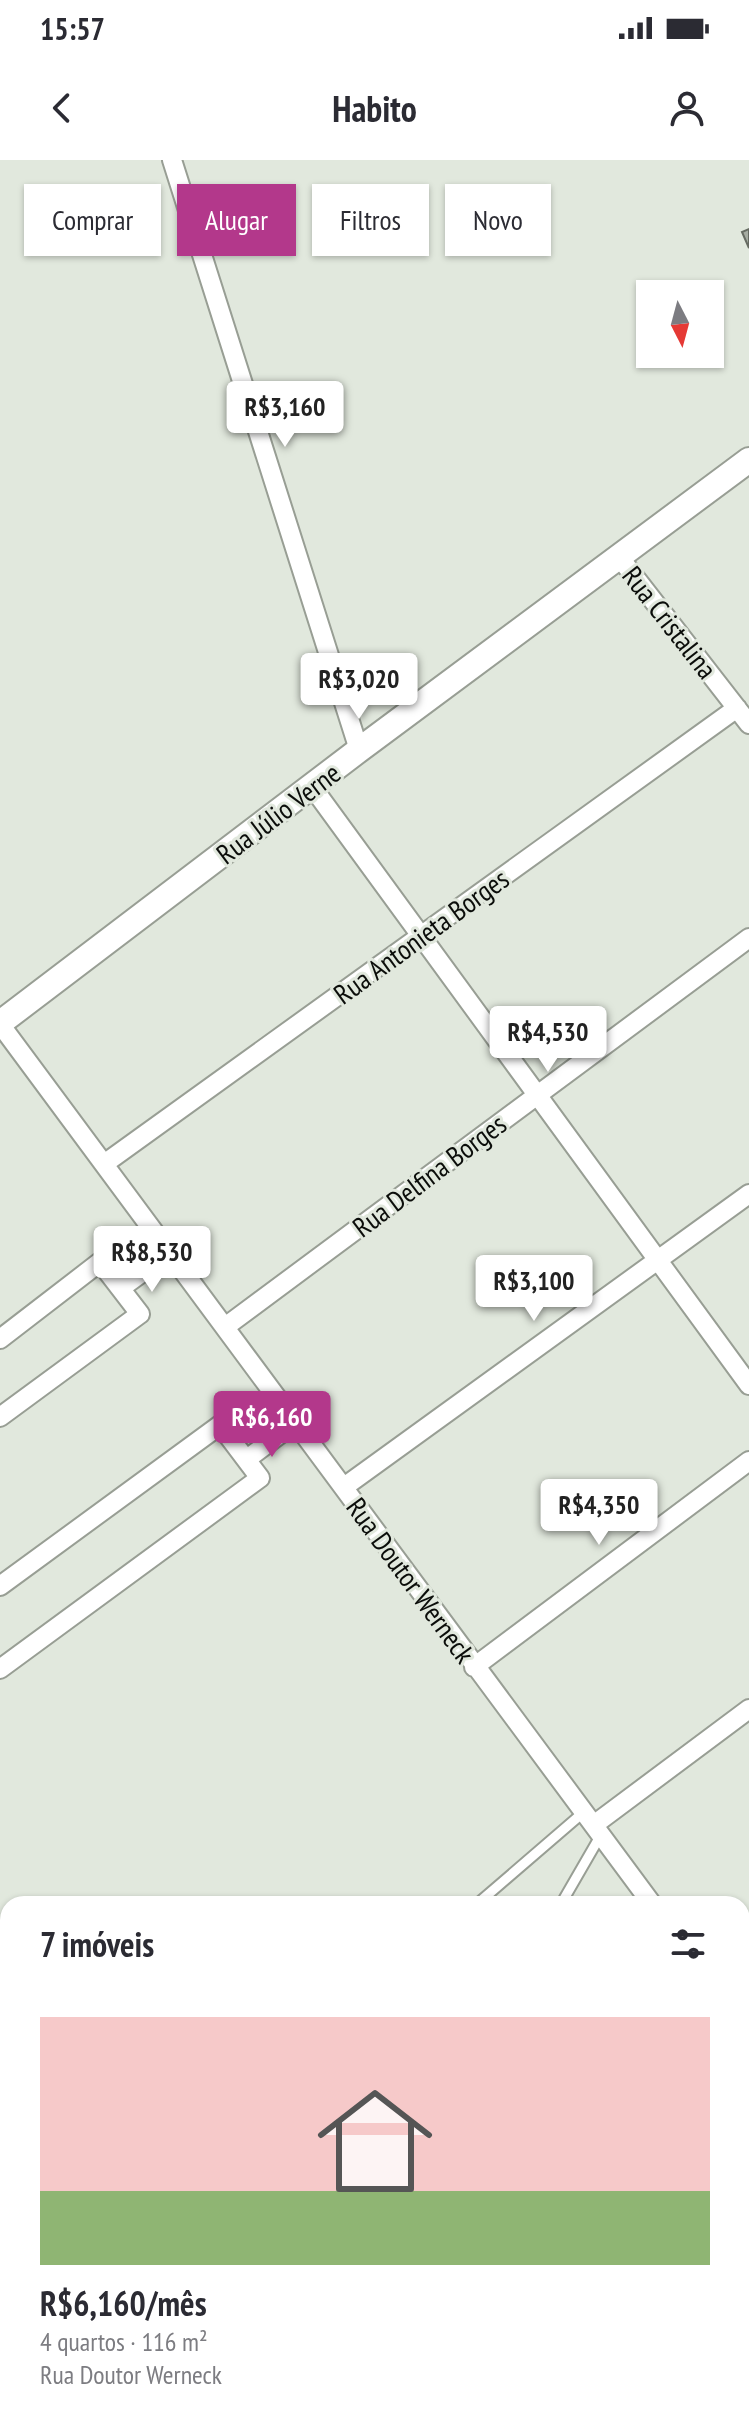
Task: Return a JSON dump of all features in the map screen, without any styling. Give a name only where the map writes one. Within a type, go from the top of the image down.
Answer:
[{"type":"street","points":[[172,160],[359,750]]},
{"type":"street","name":"Rua Júlio Verne","points":[[0,1024],[359,750],[749,460]]},
{"type":"street","name":"Rua Cristalina","points":[[620,558],[749,724]]},
{"type":"street","name":"Rua Antonieta Borges","points":[[104,1164],[737,708]]},
{"type":"street","points":[[313,788],[749,1385]]},
{"type":"street","name":"Rua Delfina Borges","points":[[225,1327],[749,938]]},
{"type":"street","name":"Rua Doutor Werneck","points":[[0,1024],[646,1896]]},
{"type":"street","points":[[344,1487],[749,1194]]},
{"type":"street","points":[[109,1272],[158,1236]]},
{"type":"street","points":[[121,1288],[170,1252]]},
{"type":"street","points":[[0,1339],[100,1262],[140,1314],[0,1417]]},
{"type":"street","points":[[229,1437],[279,1400]]},
{"type":"street","points":[[247,1459],[296,1422]]},
{"type":"street","points":[[0,1586],[220,1425],[260,1478],[3,1662]]},
{"type":"street","points":[[474,1667],[749,1461]]},
{"type":"street","points":[[594,1823],[749,1709]]},
{"type":"lane","points":[[489,1896],[594,1823]]},
{"type":"lane","points":[[564,1896],[594,1823]]},
{"type":"building","points":[[749,229],[749,248],[742,232]]}]
